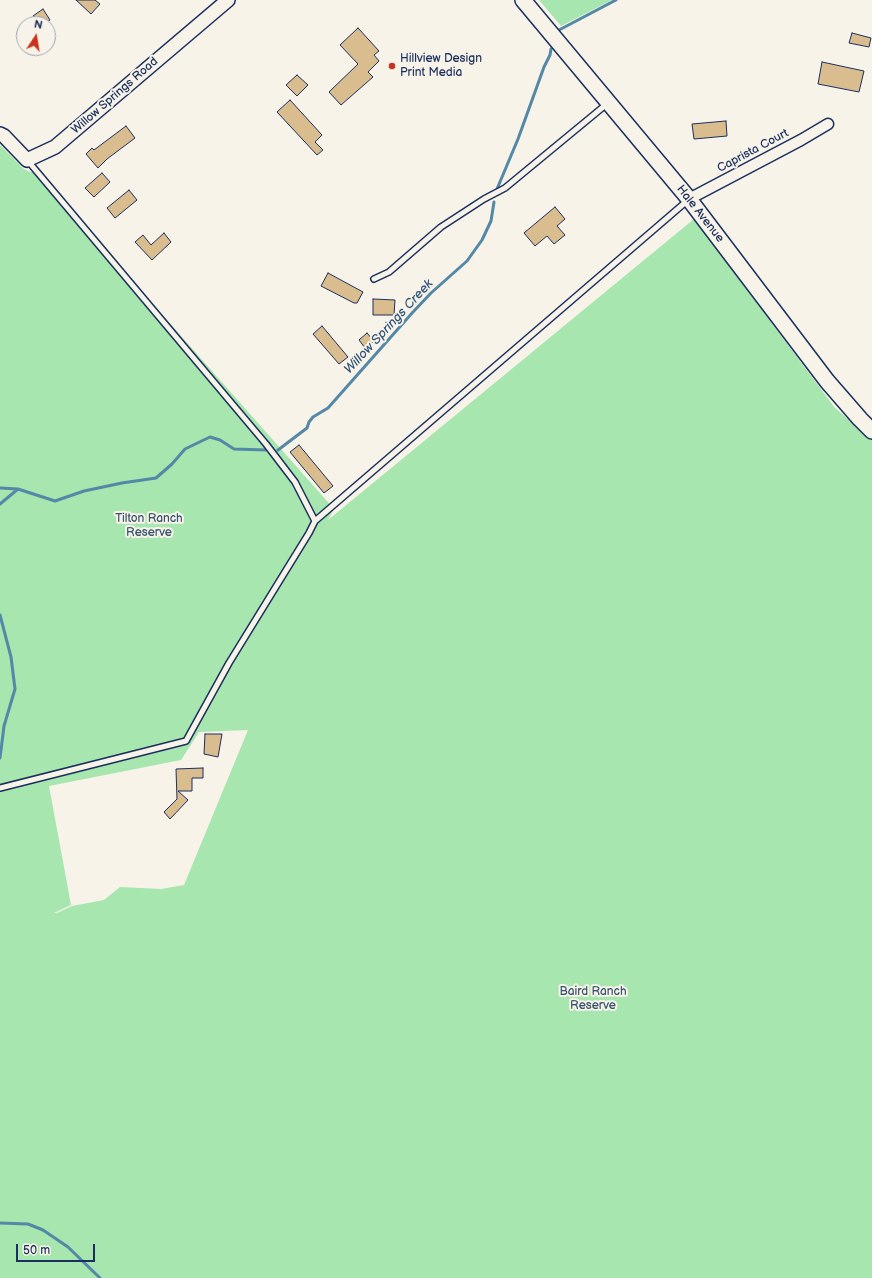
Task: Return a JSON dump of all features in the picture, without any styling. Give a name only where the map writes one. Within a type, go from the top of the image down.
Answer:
[{"type":"main road","name":"Hale Avenue","points":[[523,0],[689,199],[827,381],[872,431]]},
{"type":"street","name":"Willow Springs Road","points":[[27,160],[54,147],[228,0]]},
{"type":"street","name":"Caprista Court","points":[[689,199],[801,140],[828,124]]},
{"type":"street","points":[[0,134],[4,136],[27,160]]},
{"type":"lane","points":[[374,279],[389,272],[441,227],[484,199],[505,188],[608,102]]},
{"type":"lane","points":[[27,160],[266,444],[295,482],[315,521]]},
{"type":"lane","points":[[0,788],[186,741],[229,663],[310,533],[315,521],[689,199]]},
{"type":"green space","points":[[539,0],[612,0],[561,26]]},
{"type":"green space","points":[[0,145],[24,169],[30,172],[36,172],[334,509],[328,520],[694,219],[835,408],[872,439],[872,1278],[0,1278]],"holes":[[[248,730],[184,885],[161,889],[120,887],[104,900],[72,906],[54,913],[71,905],[49,786],[181,760],[199,732]]]},
{"type":"building","points":[[76,0],[95,0],[100,4],[91,14]]},
{"type":"building","points":[[43,9],[47,16],[33,16]]},
{"type":"building","points":[[358,28],[379,51],[374,55],[379,61],[368,72],[373,77],[341,105],[329,92],[358,64],[340,45]]},
{"type":"building","points":[[852,33],[871,38],[869,47],[849,43]]},
{"type":"building","points":[[822,62],[864,71],[859,92],[818,84]]},
{"type":"building","points":[[297,75],[308,85],[297,96],[286,85]]},
{"type":"building","points":[[290,100],[322,135],[315,142],[323,150],[317,155],[277,112]]},
{"type":"building","points":[[726,121],[727,136],[694,139],[692,124]]},
{"type":"building","points":[[126,126],[135,138],[107,159],[98,168],[86,154],[92,148],[94,150]]},
{"type":"building","points":[[102,173],[110,182],[94,197],[85,188]]},
{"type":"building","points":[[129,190],[137,200],[115,218],[107,208]]},
{"type":"building","points":[[555,207],[565,219],[557,226],[565,235],[554,244],[547,236],[535,246],[524,233]]},
{"type":"building","points":[[164,233],[171,242],[152,260],[135,242],[143,235],[151,245]]},
{"type":"building","points":[[328,273],[363,292],[357,303],[354,303],[321,286]]},
{"type":"building","points":[[373,299],[395,300],[394,315],[373,315]]},
{"type":"building","points":[[322,326],[348,357],[339,364],[313,334]]},
{"type":"building","points":[[367,333],[374,341],[365,348],[359,340]]},
{"type":"building","points":[[299,445],[333,486],[324,493],[290,452]]},
{"type":"building","points":[[205,734],[222,734],[218,757],[204,754]]},
{"type":"building","points":[[203,768],[203,778],[192,778],[192,791],[178,791],[188,800],[170,819],[164,812],[177,799],[176,769]]},
{"type":"waterway","name":"Willow Springs Creek","points":[[559,30],[616,0]]},
{"type":"waterway","name":"Willow Springs Creek","points":[[497,189],[518,139],[551,49]]},
{"type":"waterway","name":"Willow Springs Creek","points":[[278,450],[307,428],[313,417],[328,408],[413,312],[431,293],[467,261],[482,240],[491,221],[494,202]]},
{"type":"waterway","name":"Willow Springs Creek","points":[[0,488],[18,489],[55,501],[84,491],[156,478],[172,464],[185,449],[210,437],[220,440],[234,449],[266,450]]},
{"type":"waterway","points":[[0,504],[18,489]]},
{"type":"waterway","points":[[0,615],[11,657],[15,689],[4,726],[0,758]]},
{"type":"waterway","points":[[0,1223],[28,1224],[43,1230],[68,1247],[100,1278]]},
{"type":"place","name":"Hillview Design Print Media","points":[[392,66]]},
{"type":"park label","name":"Tilton Ranch Reserve","points":[[149,526]]},
{"type":"park label","name":"Baird Ranch Reserve","points":[[593,999]]}]
